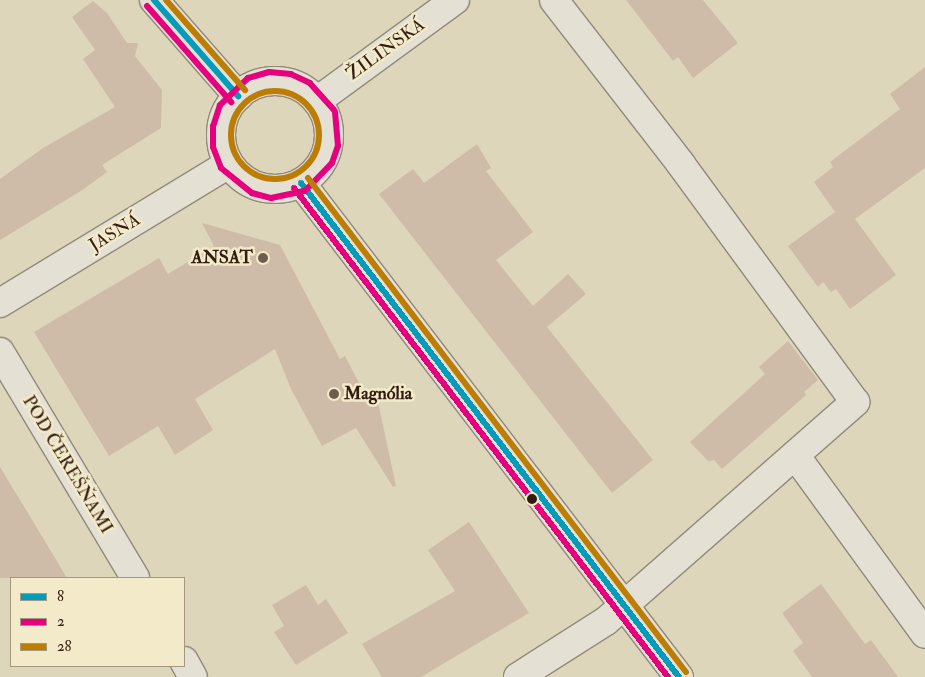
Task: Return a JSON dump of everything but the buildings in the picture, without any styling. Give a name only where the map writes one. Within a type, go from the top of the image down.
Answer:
[{"type":"street","points":[[154,0],[238,96]]},
{"type":"street","name":"ŽILINSKÁ","points":[[318,101],[455,0]]},
{"type":"street","points":[[518,677],[624,606],[856,402],[681,164],[554,0]]},
{"type":"street","points":[[270,81],[304,89],[318,101],[326,114],[329,146],[324,160],[301,183],[286,188],[254,185],[229,164],[222,128],[238,96],[270,81]]},
{"type":"street","name":"JASNÁ","points":[[1,305],[229,164]]},
{"type":"street","points":[[301,183],[680,677]]},
{"type":"street","name":"POD ČEREŠŇAMI","points":[[0,352],[134,577]]},
{"type":"street","points":[[795,455],[925,634]]},
{"type":"street","points":[[185,664],[193,677]]},
{"type":"transit line","name":"8","points":[[154,0],[238,96]]},
{"type":"transit line","name":"28","points":[[166,0],[245,90]]},
{"type":"transit line","name":"2","points":[[147,6],[231,102]]},
{"type":"transit line","name":"2","points":[[334,110],[310,83],[291,74],[269,72],[248,78],[220,105],[213,126],[213,147],[221,168],[252,193],[271,198],[305,191],[332,163],[338,146],[335,112]]},
{"type":"transit line","name":"28","points":[[275,91],[292,94],[306,104],[316,118],[319,135],[316,152],[306,166],[292,176],[275,179],[258,176],[244,166],[234,152],[231,135],[234,118],[244,104],[258,94],[275,91]]},
{"type":"transit line","name":"28","points":[[308,178],[686,672]]},
{"type":"transit line","name":"8","points":[[301,183],[679,677]]},
{"type":"transit line","name":"2","points":[[294,188],[668,677]]},
{"type":"place","name":"ANSAT","points":[[263,258]]},
{"type":"place","name":"Magnólia","points":[[334,394]]}]
